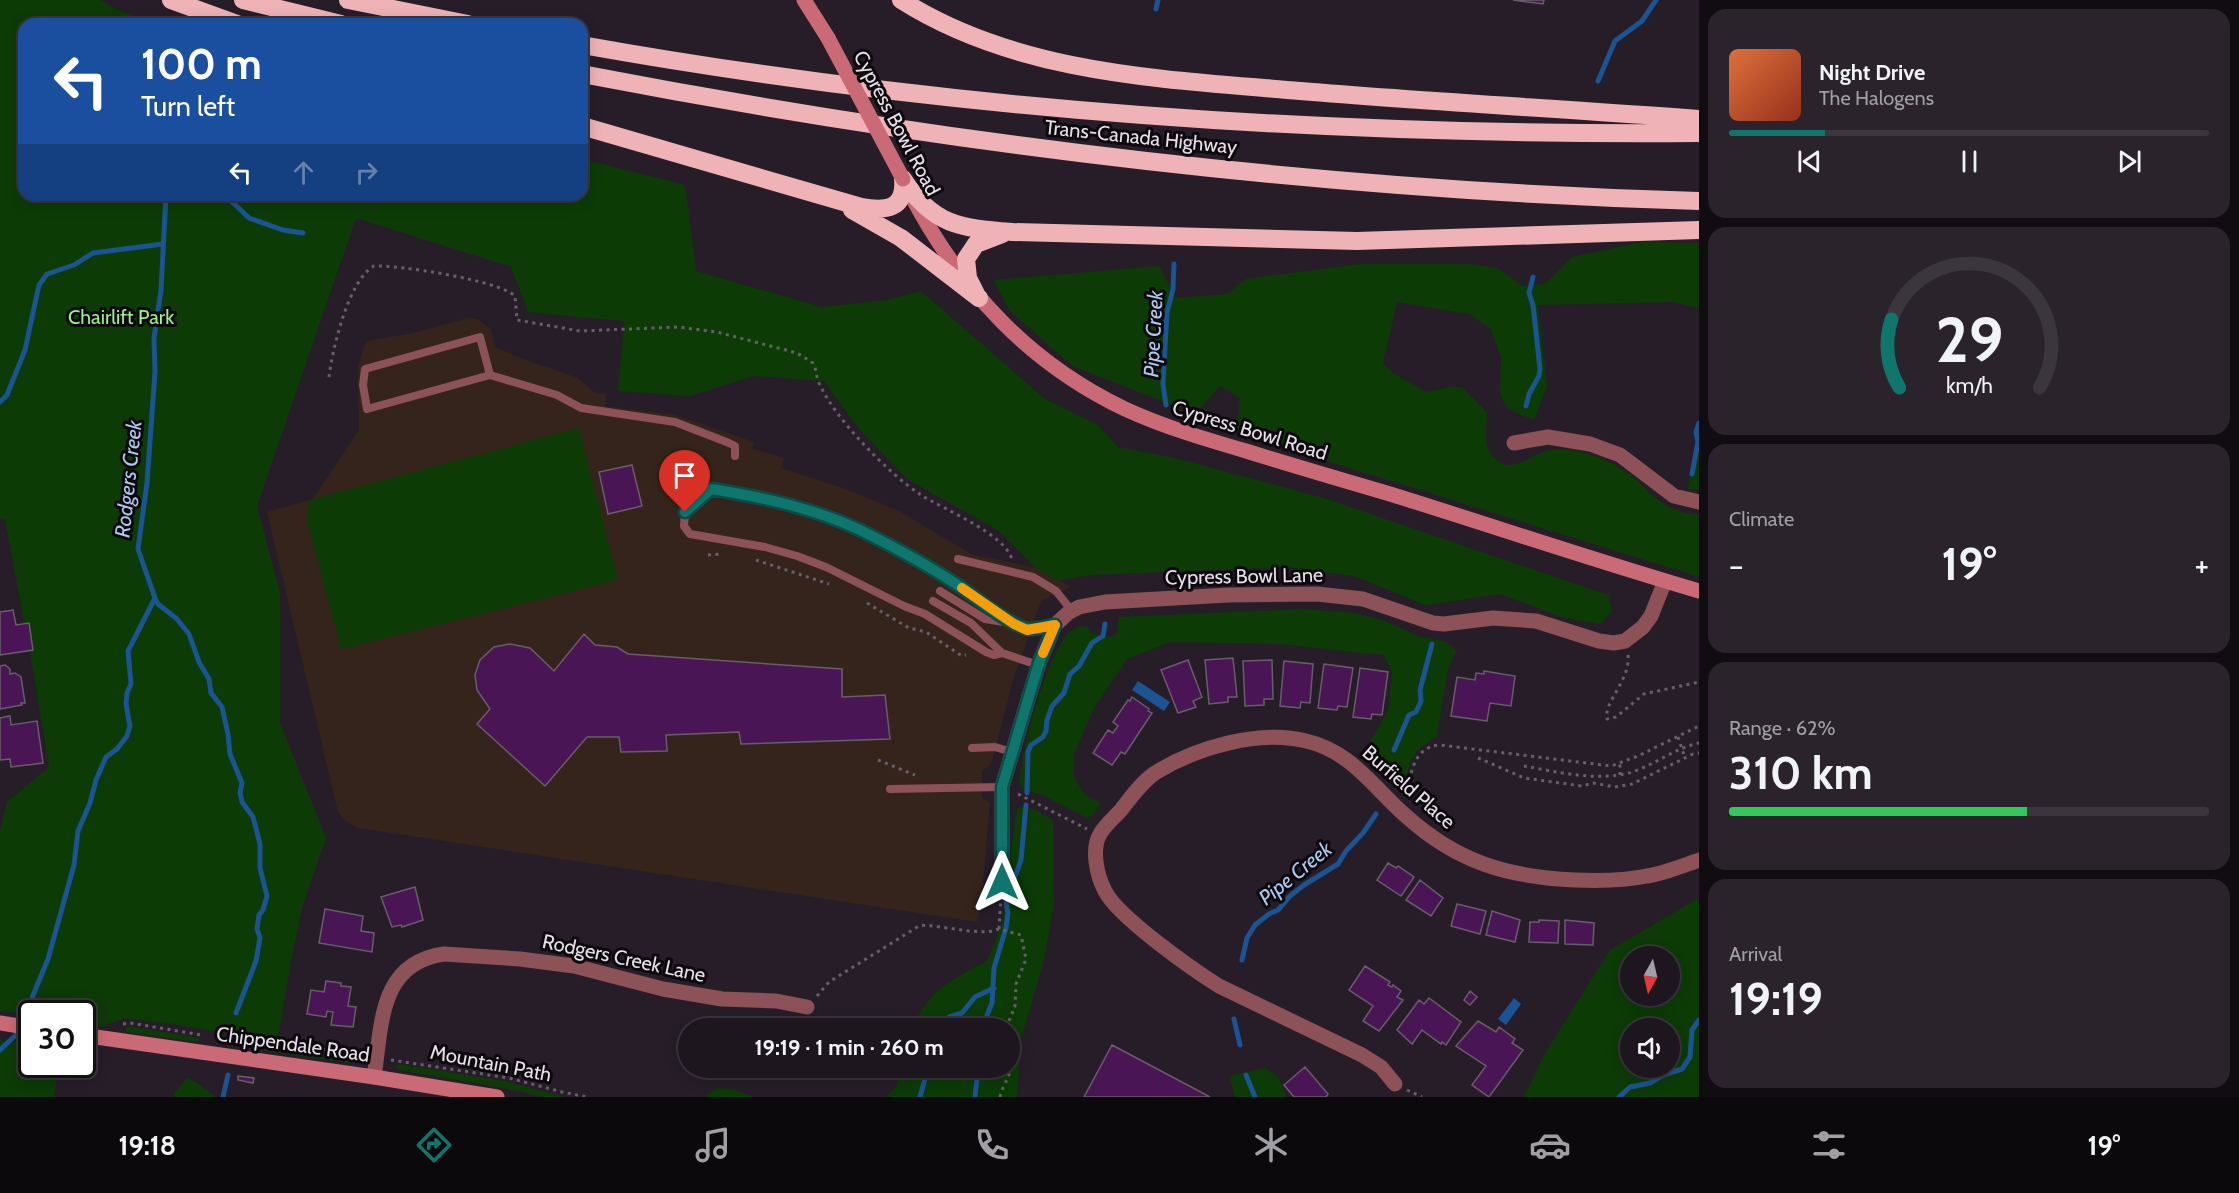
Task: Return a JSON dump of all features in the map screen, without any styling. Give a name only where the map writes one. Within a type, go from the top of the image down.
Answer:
[{"type":"highway","points":[[171,0],[220,18]]},
{"type":"highway","points":[[243,0],[316,18]]},
{"type":"highway","points":[[348,0],[438,18]]},
{"type":"highway","points":[[901,0],[925,15],[986,41],[1035,57],[1122,73],[1443,103],[1699,119]]},
{"type":"highway","name":"Trans-Canada Highway","points":[[588,46],[835,84],[956,99],[1132,115],[1431,131],[1699,133]]},
{"type":"highway","name":"Trans-Canada Highway","points":[[588,75],[842,121],[1128,159],[1425,188],[1699,201]]},
{"type":"highway","points":[[588,128],[861,207],[887,208],[898,203],[902,198],[903,179]]},
{"type":"highway","points":[[903,179],[919,201],[943,219],[971,229],[1013,232],[1357,241],[1699,230]]},
{"type":"highway","points":[[809,191],[862,216],[901,238],[979,298]]},
{"type":"highway","points":[[979,298],[968,278],[966,269],[966,259],[970,251],[984,240],[1013,232]]},
{"type":"street","name":"Cypress Bowl Road","points":[[804,0],[828,38],[936,239],[979,298],[1017,337],[1068,377],[1106,399],[1159,423],[1699,591]]},
{"type":"street","points":[[1514,443],[1548,437],[1590,444],[1620,455],[1674,496],[1699,502]]},
{"type":"street","points":[[1625,641],[1644,627],[1665,581]]},
{"type":"street","name":"Cypress Bowl Lane","points":[[1002,882],[1002,787],[1038,665],[1055,625],[1072,611],[1090,604],[1228,596],[1317,594],[1363,599],[1432,623],[1444,624],[1493,618],[1536,621],[1599,641],[1614,644],[1625,641]]},
{"type":"street","name":"Burfield Place","points":[[1099,835],[1153,774],[1205,749],[1235,742],[1280,737],[1308,741],[1343,757],[1364,772],[1400,810],[1430,837],[1459,855],[1500,871],[1549,879],[1628,880],[1649,876],[1699,860]]},
{"type":"street","points":[[1099,835],[1096,852],[1098,874],[1105,892],[1119,910],[1219,986],[1362,1054],[1381,1068],[1395,1084]]},
{"type":"street","name":"Rodgers Creek Lane","points":[[374,1077],[385,1008],[392,986],[414,963],[444,954],[547,962],[603,972],[663,989],[722,999],[776,1001],[807,1007]]},
{"type":"street","points":[[0,1023],[18,1026]]},
{"type":"street","name":"Chippendale Road","points":[[96,1037],[497,1097]]},
{"type":"lane","points":[[489,375],[480,337],[365,369],[364,400],[367,409],[489,375],[557,395],[581,408],[675,422],[735,446],[735,456]]},
{"type":"lane","points":[[1038,665],[1002,653],[986,652],[925,614],[904,606],[856,580],[797,556],[736,540],[690,534],[684,526],[685,512],[711,489],[751,496],[821,514],[899,550],[946,577],[1014,624],[1027,630],[1055,625]]},
{"type":"lane","points":[[958,559],[1012,571],[1046,583],[1056,591],[1072,611]]},
{"type":"lane","points":[[939,591],[985,619],[1014,624]]},
{"type":"lane","points":[[933,601],[971,623],[1002,653]]},
{"type":"lane","points":[[972,748],[995,747],[1012,752]]},
{"type":"lane","points":[[890,789],[1002,787]]},
{"type":"path","points":[[329,377],[343,313],[368,270],[374,266],[459,277],[503,287],[515,296],[517,320],[580,331],[678,327],[717,332],[797,353],[813,363],[819,384],[854,434],[897,476],[923,496],[984,531],[1003,545],[1011,555],[1012,571]]},
{"type":"path","points":[[708,555],[730,554]]},
{"type":"path","points":[[754,559],[837,588]]},
{"type":"path","points":[[864,602],[909,628],[926,632],[962,656],[972,653]]},
{"type":"path","points":[[1625,641],[1629,663],[1608,709],[1607,719],[1616,717],[1644,694],[1699,682]]},
{"type":"path","points":[[1400,810],[1407,798],[1414,762],[1419,754],[1432,746],[1440,745],[1611,766],[1699,726]]},
{"type":"path","points":[[1678,737],[1685,758]]},
{"type":"path","points":[[1524,766],[1576,775],[1620,775],[1652,764],[1682,747],[1699,743]]},
{"type":"path","points":[[1478,758],[1524,778],[1582,786],[1593,783],[1615,787],[1632,784],[1699,753]]},
{"type":"path","points":[[878,760],[910,774],[923,775]]},
{"type":"path","points":[[1620,763],[1620,775]]},
{"type":"path","points":[[1559,782],[1561,772]]},
{"type":"path","points":[[1002,787],[1099,835]]},
{"type":"path","points":[[1001,929],[1002,882]]},
{"type":"path","points":[[807,1007],[829,982],[920,926],[988,932],[1001,929],[1021,934],[1026,959],[1016,984],[1015,1006],[1010,1018]]},
{"type":"path","points":[[119,1028],[130,1023],[193,1032],[209,1037]]},
{"type":"path","points":[[251,1043],[281,1043],[367,1056]]},
{"type":"path","name":"Mountain Path","points":[[389,1060],[509,1078],[587,1097]]},
{"type":"path","points":[[1000,1097],[1009,1078]]},
{"type":"shaded area","points":[[468,318],[477,319],[491,329],[495,347],[578,378],[594,392],[606,394],[605,406],[675,415],[754,442],[753,449],[784,458],[781,468],[846,489],[899,511],[971,554],[1036,568],[1071,587],[1041,601],[1014,677],[992,761],[982,771],[982,798],[990,802],[981,907],[977,922],[358,828],[347,822],[338,812],[267,512],[313,499],[359,430],[358,368],[367,341],[409,334]]},
{"type":"green space","name":"Chairlift Park","points":[[0,0],[100,0],[120,11],[140,18],[18,18],[18,201],[588,201],[588,161],[685,185],[696,271],[822,307],[887,300],[921,291],[1045,399],[1098,425],[1118,447],[1175,458],[1324,498],[1608,595],[1612,611],[1601,624],[1564,618],[1500,594],[1425,605],[1354,576],[1286,567],[1089,575],[1058,581],[1036,568],[998,530],[907,479],[858,428],[824,381],[754,376],[690,396],[618,391],[624,321],[528,312],[511,267],[356,218],[257,506],[280,593],[280,723],[326,838],[303,905],[278,1038],[256,1039],[174,1024],[125,1018],[103,1026],[96,1025],[96,1000],[18,1000],[18,1013],[0,1011],[0,831],[7,802],[49,767],[5,520],[0,519]]},
{"type":"green space","points":[[1642,242],[1699,243],[1699,308],[1672,302],[1538,305],[1547,386],[1534,420],[1516,413],[1503,401],[1500,392],[1501,357],[1490,328],[1469,314],[1397,302],[1383,363],[1393,373],[1426,392],[1462,387],[1487,412],[1487,444],[1496,460],[1503,464],[1517,464],[1551,450],[1584,453],[1620,468],[1668,506],[1699,515],[1699,577],[1237,433],[1240,398],[1220,386],[1196,414],[1074,367],[1009,310],[994,280],[1159,266],[1176,298],[1227,294],[1246,279],[1361,264],[1470,264],[1497,268],[1523,286],[1545,284],[1572,257]]},
{"type":"green space","points":[[1699,423],[1699,489],[1688,489]]},
{"type":"green space","points":[[579,428],[618,580],[341,649],[307,521],[309,502],[313,499]]},
{"type":"green space","points":[[1304,609],[1354,613],[1383,620],[1420,637],[1444,641],[1457,650],[1448,668],[1437,737],[1415,754],[1409,768],[1404,796],[1371,763],[1360,759],[1388,711],[1392,672],[1384,655],[1280,644],[1170,642],[1127,659],[1094,708],[1074,754],[1074,777],[1085,795],[1101,803],[1093,815],[1087,818],[1042,795],[1024,790],[1019,783],[1025,747],[1041,688],[1065,637],[1080,626],[1088,627],[1091,633],[1110,637],[1117,633],[1119,617]]},
{"type":"green space","points":[[1018,807],[1034,809],[1053,820],[1054,903],[1044,960],[1021,1040],[1020,1054],[1020,1018],[917,1018],[942,988],[987,961],[1003,920]]},
{"type":"green space","points":[[1699,898],[1699,1097],[1524,1097],[1544,1055],[1610,950]]},
{"type":"green space","points":[[128,1026],[200,1038],[199,1042],[124,1032]]},
{"type":"green space","points":[[0,1040],[18,1042],[18,1078],[57,1078],[54,1097],[0,1097]]},
{"type":"green space","points":[[265,1047],[286,1047],[362,1060],[350,1063],[265,1051]]},
{"type":"green space","points":[[398,1064],[504,1081],[566,1097],[543,1097],[400,1070],[395,1067]]},
{"type":"green space","points":[[1265,1068],[1278,1077],[1287,1097],[1235,1097],[1230,1079],[1233,1075]]},
{"type":"green space","points":[[188,1077],[217,1097],[174,1097],[174,1093]]},
{"type":"green space","points":[[898,1078],[1018,1078],[1017,1097],[886,1097],[897,1086]]},
{"type":"green space","points":[[716,1088],[733,1089],[754,1097],[705,1097]]},
{"type":"water","points":[[1138,681],[1170,702],[1164,711],[1132,690]]},
{"type":"water","points":[[1514,998],[1521,1004],[1506,1025],[1498,1019]]},
{"type":"building","points":[[1513,0],[1544,0],[1543,4]]},
{"type":"building","points":[[632,465],[642,506],[608,514],[599,472]]},
{"type":"building","points":[[13,610],[16,625],[29,623],[33,650],[0,655],[0,612]]},
{"type":"building","points":[[584,634],[595,645],[617,647],[628,654],[842,669],[842,697],[885,695],[890,739],[741,744],[739,732],[666,735],[667,751],[621,752],[619,737],[587,737],[545,786],[477,724],[490,709],[477,690],[475,675],[480,660],[494,647],[510,644],[530,648],[554,671]]},
{"type":"building","points":[[1233,658],[1237,697],[1228,697],[1228,702],[1209,704],[1205,660]]},
{"type":"building","points":[[1188,660],[1202,697],[1193,701],[1196,707],[1178,713],[1161,670]]},
{"type":"building","points":[[1272,660],[1273,699],[1264,699],[1264,705],[1245,706],[1243,661]]},
{"type":"building","points":[[1284,661],[1313,664],[1310,703],[1301,702],[1300,708],[1280,706]]},
{"type":"building","points":[[1324,664],[1353,668],[1347,707],[1338,706],[1337,710],[1318,708]]},
{"type":"building","points":[[5,665],[10,669],[10,674],[15,673],[21,677],[25,703],[0,709],[0,666]]},
{"type":"building","points":[[1360,668],[1388,672],[1382,715],[1372,714],[1371,719],[1353,717]]},
{"type":"building","points":[[1484,671],[1515,676],[1511,706],[1490,703],[1487,721],[1451,716],[1457,677],[1475,680],[1476,673],[1484,674]]},
{"type":"building","points":[[1132,697],[1152,713],[1125,754],[1121,752],[1112,765],[1093,753],[1108,730],[1113,733],[1118,726],[1113,722]]},
{"type":"building","points":[[10,716],[11,725],[37,721],[43,763],[11,767],[10,759],[0,760],[0,718]]},
{"type":"building","points":[[1388,863],[1396,868],[1398,866],[1414,877],[1401,896],[1377,880]]},
{"type":"building","points":[[1420,880],[1443,898],[1431,916],[1406,900]]},
{"type":"building","points":[[415,887],[423,920],[402,927],[401,925],[392,927],[381,897]]},
{"type":"building","points":[[1457,904],[1486,911],[1480,934],[1451,926]]},
{"type":"building","points":[[325,909],[363,916],[361,931],[374,933],[372,952],[319,943]]},
{"type":"building","points":[[1492,911],[1520,920],[1515,942],[1486,935]]},
{"type":"building","points":[[1539,920],[1559,921],[1558,943],[1529,942],[1530,922],[1539,922]]},
{"type":"building","points":[[1565,920],[1594,923],[1593,945],[1565,944]]},
{"type":"building","points":[[1365,966],[1390,982],[1388,985],[1392,987],[1393,985],[1401,991],[1397,997],[1403,1000],[1379,1031],[1363,1021],[1373,1006],[1349,990]]},
{"type":"building","points":[[326,981],[351,987],[348,1006],[356,1007],[353,1027],[331,1025],[333,1012],[327,1011],[326,1017],[307,1014],[311,990],[324,992]]},
{"type":"building","points":[[1470,991],[1477,997],[1470,1005],[1464,1000]]},
{"type":"building","points":[[1429,998],[1461,1022],[1446,1045],[1442,1042],[1441,1044],[1422,1030],[1412,1044],[1397,1030],[1419,1000],[1424,1004]]},
{"type":"building","points":[[1478,1021],[1496,1032],[1499,1027],[1515,1039],[1512,1043],[1523,1050],[1489,1097],[1472,1085],[1486,1066],[1456,1046]]},
{"type":"building","points":[[1112,1045],[1210,1097],[1084,1097]]},
{"type":"building","points":[[1305,1067],[1328,1094],[1326,1097],[1294,1097],[1284,1085]]},
{"type":"building","points":[[238,1076],[254,1078],[253,1083],[238,1080]]},
{"type":"waterway","name":"Pipe Creek","points":[[1156,9],[1158,0]]},
{"type":"waterway","name":"Pipe Creek","points":[[1598,81],[1615,41],[1642,21],[1656,0]]},
{"type":"waterway","name":"Rodgers Creek","points":[[0,1050],[17,1034],[48,959],[74,865],[78,831],[90,803],[96,780],[106,757],[117,749],[127,736],[130,726],[126,704],[131,684],[128,651],[155,598],[138,549],[147,483],[155,372],[154,338],[161,290],[166,201]]},
{"type":"waterway","points":[[231,201],[249,218],[283,230],[303,233]]},
{"type":"waterway","points":[[0,402],[7,395],[25,350],[39,285],[47,274],[74,265],[93,253],[163,244]]},
{"type":"waterway","name":"Pipe Creek","points":[[1166,405],[1163,384],[1167,313],[1173,289],[1174,264]]},
{"type":"waterway","name":"Pipe Creek","points":[[1526,406],[1540,369],[1533,305],[1529,293],[1533,277]]},
{"type":"waterway","points":[[1692,474],[1699,423]]},
{"type":"waterway","points":[[155,598],[158,604],[177,619],[189,634],[199,662],[209,679],[211,693],[222,707],[230,754],[242,783],[240,793],[242,802],[253,817],[260,844],[260,868],[267,896],[259,915],[257,929],[260,938],[256,961],[236,1013]]},
{"type":"waterway","name":"Pipe Creek","points":[[1027,793],[1028,752],[1031,745],[1043,737],[1052,706],[1064,693],[1070,674],[1079,666],[1092,643],[1103,636],[1105,624]]},
{"type":"waterway","name":"Pipe Creek","points":[[1394,750],[1409,715],[1416,712],[1421,701],[1420,690],[1432,644]]},
{"type":"waterway","name":"Pipe Creek","points":[[986,1018],[992,1003],[994,968],[1006,928],[1008,913],[1006,902],[1021,860],[1026,805]]},
{"type":"waterway","name":"Pipe Creek","points":[[1242,960],[1247,938],[1255,925],[1278,910],[1304,885],[1338,864],[1376,814]]},
{"type":"waterway","points":[[948,1018],[962,1013],[975,997],[994,988]]},
{"type":"waterway","name":"Pipe Creek","points":[[1234,1019],[1240,1045]]},
{"type":"waterway","name":"Pipe Creek","points":[[1619,1097],[1630,1087],[1650,1083],[1663,1075],[1682,1069],[1690,1057],[1692,1030],[1699,1020]]},
{"type":"waterway","points":[[223,1097],[228,1075]]},
{"type":"waterway","name":"Pipe Creek","points":[[1246,1075],[1255,1097]]},
{"type":"waterway","points":[[920,1097],[925,1078]]},
{"type":"waterway","name":"Pipe Creek","points":[[975,1097],[977,1078]]},
{"type":"slow traffic","points":[[962,588],[1014,624],[1027,630],[1055,625],[1043,653]]},
{"type":"route","points":[[685,512],[711,489],[739,493],[821,514],[899,550],[946,577],[1014,624],[1027,630],[1055,625],[1039,663],[1002,787],[1002,882]]}]
